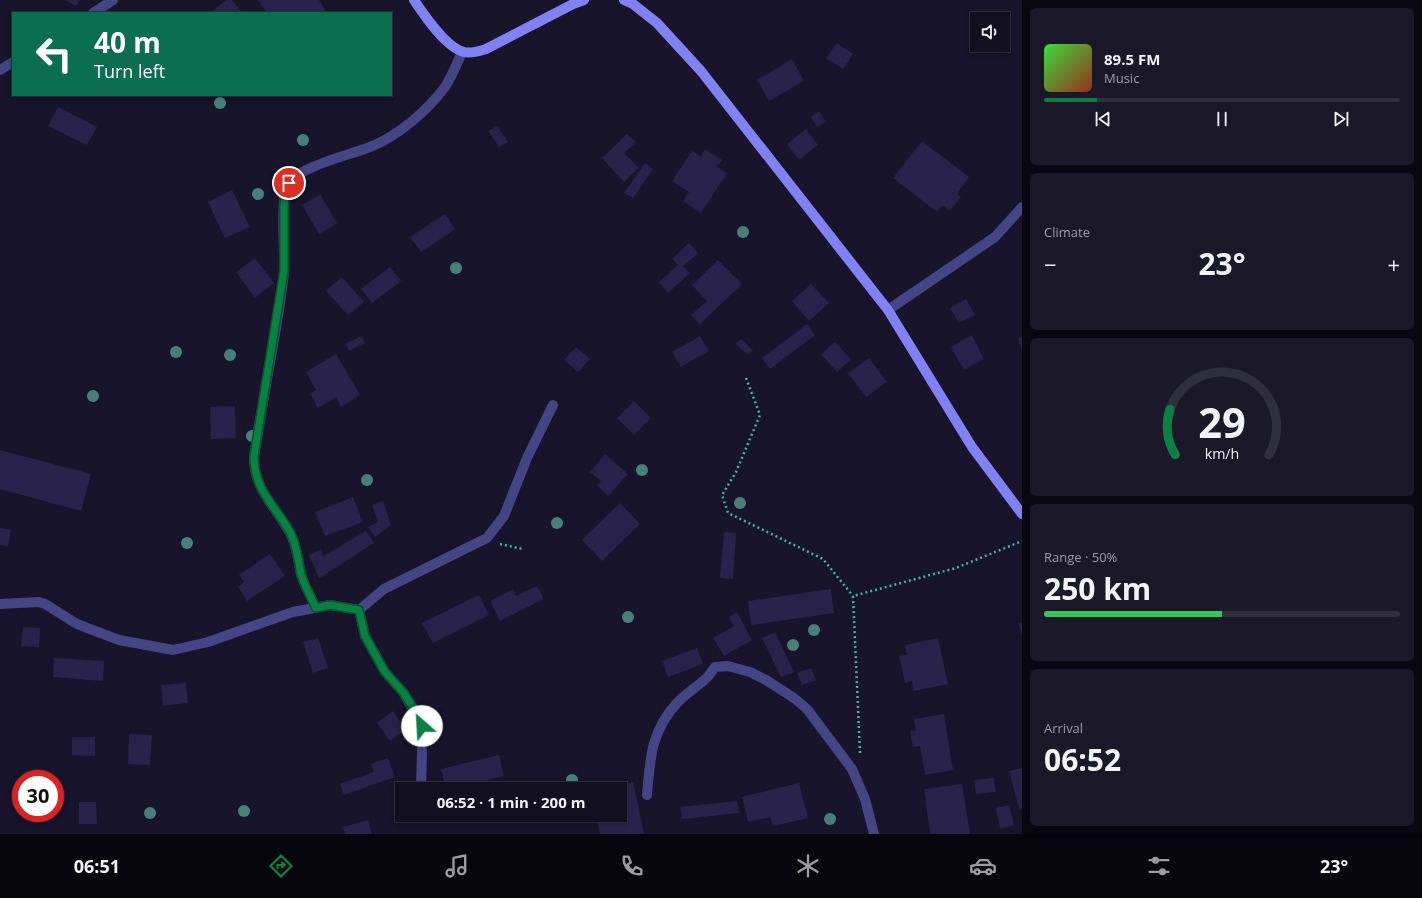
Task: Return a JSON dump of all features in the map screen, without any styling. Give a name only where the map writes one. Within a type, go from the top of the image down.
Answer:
[{"type":"main road","points":[[414,0],[436,30],[447,41],[462,52],[475,52],[486,49],[573,4],[584,0]]},
{"type":"main road","points":[[624,0],[634,4],[652,19],[701,71],[888,310],[972,447],[1022,514]]},
{"type":"street","points":[[95,12],[113,0]]},
{"type":"street","points":[[316,608],[302,576],[298,555],[290,533],[260,487],[254,466],[254,456],[284,271],[284,206],[286,188],[289,183],[300,174],[336,158],[370,147],[388,138],[408,125],[425,109],[444,87],[453,73],[462,52]]},
{"type":"street","points":[[0,70],[12,63]]},
{"type":"street","points":[[888,310],[995,237],[1022,207]]},
{"type":"street","points":[[0,604],[39,602],[45,604],[77,624],[118,640],[173,650],[208,642],[293,612],[330,605],[359,610],[384,589],[487,538],[504,516],[528,458],[553,405]]},
{"type":"street","points":[[359,610],[365,636],[385,672],[403,692],[421,723],[421,782]]},
{"type":"street","points":[[647,795],[650,756],[654,740],[676,703],[704,681],[715,667],[728,666],[744,670],[766,680],[794,698],[807,709],[852,769],[865,799],[874,834]]},
{"type":"path","points":[[746,378],[760,415],[736,472],[722,494],[728,513],[823,559],[853,596],[860,754],[852,769]]},
{"type":"path","points":[[853,596],[956,568],[1022,541]]},
{"type":"building","points":[[65,0],[80,0],[76,6]]},
{"type":"building","points":[[226,0],[232,0],[241,11],[240,12],[211,12]]},
{"type":"building","points":[[258,0],[319,0],[326,12],[266,12]]},
{"type":"building","points":[[837,43],[853,54],[843,69],[826,58]]},
{"type":"building","points":[[792,59],[804,81],[769,101],[757,80]]},
{"type":"building","points":[[58,107],[97,127],[87,145],[48,126]]},
{"type":"building","points":[[819,111],[826,122],[817,127],[811,117]]},
{"type":"building","points":[[497,126],[508,142],[499,147],[488,131]]},
{"type":"building","points":[[806,129],[818,145],[799,160],[787,144]]},
{"type":"building","points":[[627,134],[636,142],[624,153],[639,168],[624,182],[602,158]]},
{"type":"building","points":[[922,141],[969,177],[957,194],[961,197],[950,211],[942,205],[937,212],[893,178]]},
{"type":"building","points":[[705,149],[722,160],[717,167],[727,173],[701,213],[683,201],[689,192],[672,181],[692,151],[701,156]]},
{"type":"building","points":[[645,163],[653,169],[633,198],[624,193]]},
{"type":"building","points":[[232,190],[250,227],[225,238],[208,202]]},
{"type":"building","points":[[320,194],[337,223],[319,234],[302,205]]},
{"type":"building","points":[[445,214],[455,229],[421,252],[410,237]]},
{"type":"building","points":[[689,243],[698,253],[683,266],[690,273],[668,293],[659,282],[678,265],[672,259]]},
{"type":"building","points":[[255,258],[274,283],[255,298],[236,272]]},
{"type":"building","points":[[718,260],[742,284],[700,324],[691,315],[707,301],[692,285]]},
{"type":"building","points":[[390,267],[401,281],[372,303],[361,289]]},
{"type":"building","points":[[342,277],[364,302],[348,315],[326,291]]},
{"type":"building","points":[[811,284],[829,303],[809,321],[792,301]]},
{"type":"building","points":[[966,299],[975,315],[959,323],[950,308]]},
{"type":"building","points":[[807,324],[815,335],[770,369],[762,358]]},
{"type":"building","points":[[972,335],[984,359],[964,370],[951,347]]},
{"type":"building","points":[[361,336],[365,343],[349,351],[345,344]]},
{"type":"building","points":[[700,336],[709,351],[681,367],[672,352]]},
{"type":"building","points":[[1022,337],[1022,350],[1018,338]]},
{"type":"building","points":[[741,339],[753,350],[748,355],[736,344]]},
{"type":"building","points":[[835,342],[851,359],[837,372],[821,354]]},
{"type":"building","points":[[576,347],[590,359],[578,372],[564,360]]},
{"type":"building","points":[[336,354],[360,395],[341,407],[336,397],[318,408],[310,393],[316,390],[306,372]]},
{"type":"building","points":[[869,358],[887,382],[866,397],[848,373]]},
{"type":"building","points":[[634,401],[651,418],[634,435],[617,418]]},
{"type":"building","points":[[235,406],[236,438],[211,439],[210,407]]},
{"type":"building","points":[[0,450],[91,474],[81,511],[0,489]]},
{"type":"building","points":[[605,454],[628,474],[608,496],[597,485],[601,481],[590,472]]},
{"type":"building","points":[[353,497],[363,522],[325,536],[315,512]]},
{"type":"building","points":[[383,501],[391,525],[375,537],[368,527],[378,522],[372,505]]},
{"type":"building","points":[[620,503],[640,524],[602,561],[582,540]]},
{"type":"building","points":[[0,528],[11,530],[8,546],[0,545]]},
{"type":"building","points":[[366,531],[374,543],[319,578],[309,555],[321,549],[323,556]]},
{"type":"building","points":[[724,532],[736,533],[733,579],[720,578]]},
{"type":"building","points":[[270,554],[285,576],[247,601],[238,587],[244,582],[239,575]]},
{"type":"building","points":[[537,586],[544,599],[500,621],[490,601],[513,589],[516,596]]},
{"type":"building","points":[[831,589],[834,613],[751,625],[748,601]]},
{"type":"building","points":[[479,595],[489,615],[433,643],[422,623]]},
{"type":"building","points":[[737,612],[752,640],[724,656],[713,638],[734,626],[729,617]]},
{"type":"building","points":[[1022,622],[1022,635],[1018,623]]},
{"type":"building","points":[[23,627],[40,628],[39,647],[21,646]]},
{"type":"building","points":[[775,632],[794,672],[781,677],[762,638]]},
{"type":"building","points":[[318,638],[328,668],[313,673],[303,642]]},
{"type":"building","points":[[938,638],[948,684],[914,691],[912,681],[905,683],[899,656],[907,655],[905,645]]},
{"type":"building","points":[[697,648],[703,664],[668,677],[662,661]]},
{"type":"building","points":[[54,658],[104,661],[103,681],[53,677]]},
{"type":"building","points":[[811,668],[816,680],[802,685],[797,673]]},
{"type":"building","points":[[186,683],[188,703],[163,706],[161,685]]},
{"type":"building","points":[[393,711],[406,730],[390,741],[377,723]]},
{"type":"building","points":[[944,714],[953,770],[925,775],[920,746],[913,747],[910,731],[916,730],[914,719]]},
{"type":"building","points":[[129,734],[152,735],[150,765],[128,764]]},
{"type":"building","points":[[72,737],[95,737],[95,756],[72,755]]},
{"type":"building","points":[[499,755],[504,776],[488,780],[488,782],[444,782],[441,769]]},
{"type":"building","points":[[388,758],[395,777],[344,795],[340,784],[374,772],[371,764]]},
{"type":"building","points":[[1022,768],[1022,808],[1019,809],[1009,771]]},
{"type":"building","points":[[994,778],[996,792],[976,794],[974,780]]},
{"type":"building","points":[[633,782],[644,834],[600,834],[597,822],[627,822],[627,783]]},
{"type":"building","points":[[799,783],[808,818],[773,826],[770,817],[748,822],[742,797]]},
{"type":"building","points":[[962,784],[970,834],[930,834],[924,789]]},
{"type":"building","points":[[737,801],[739,813],[682,819],[680,807]]},
{"type":"building","points":[[79,802],[96,802],[97,824],[79,824]]},
{"type":"building","points":[[1009,805],[1014,825],[1000,829],[996,808]]},
{"type":"building","points":[[368,820],[372,834],[345,834],[343,827]]},
{"type":"route","points":[[289,183],[286,188],[284,198],[284,271],[254,456],[255,473],[260,487],[290,533],[298,555],[302,576],[316,608],[330,605],[359,610],[365,636],[385,672],[403,692],[416,712],[422,726]]}]
